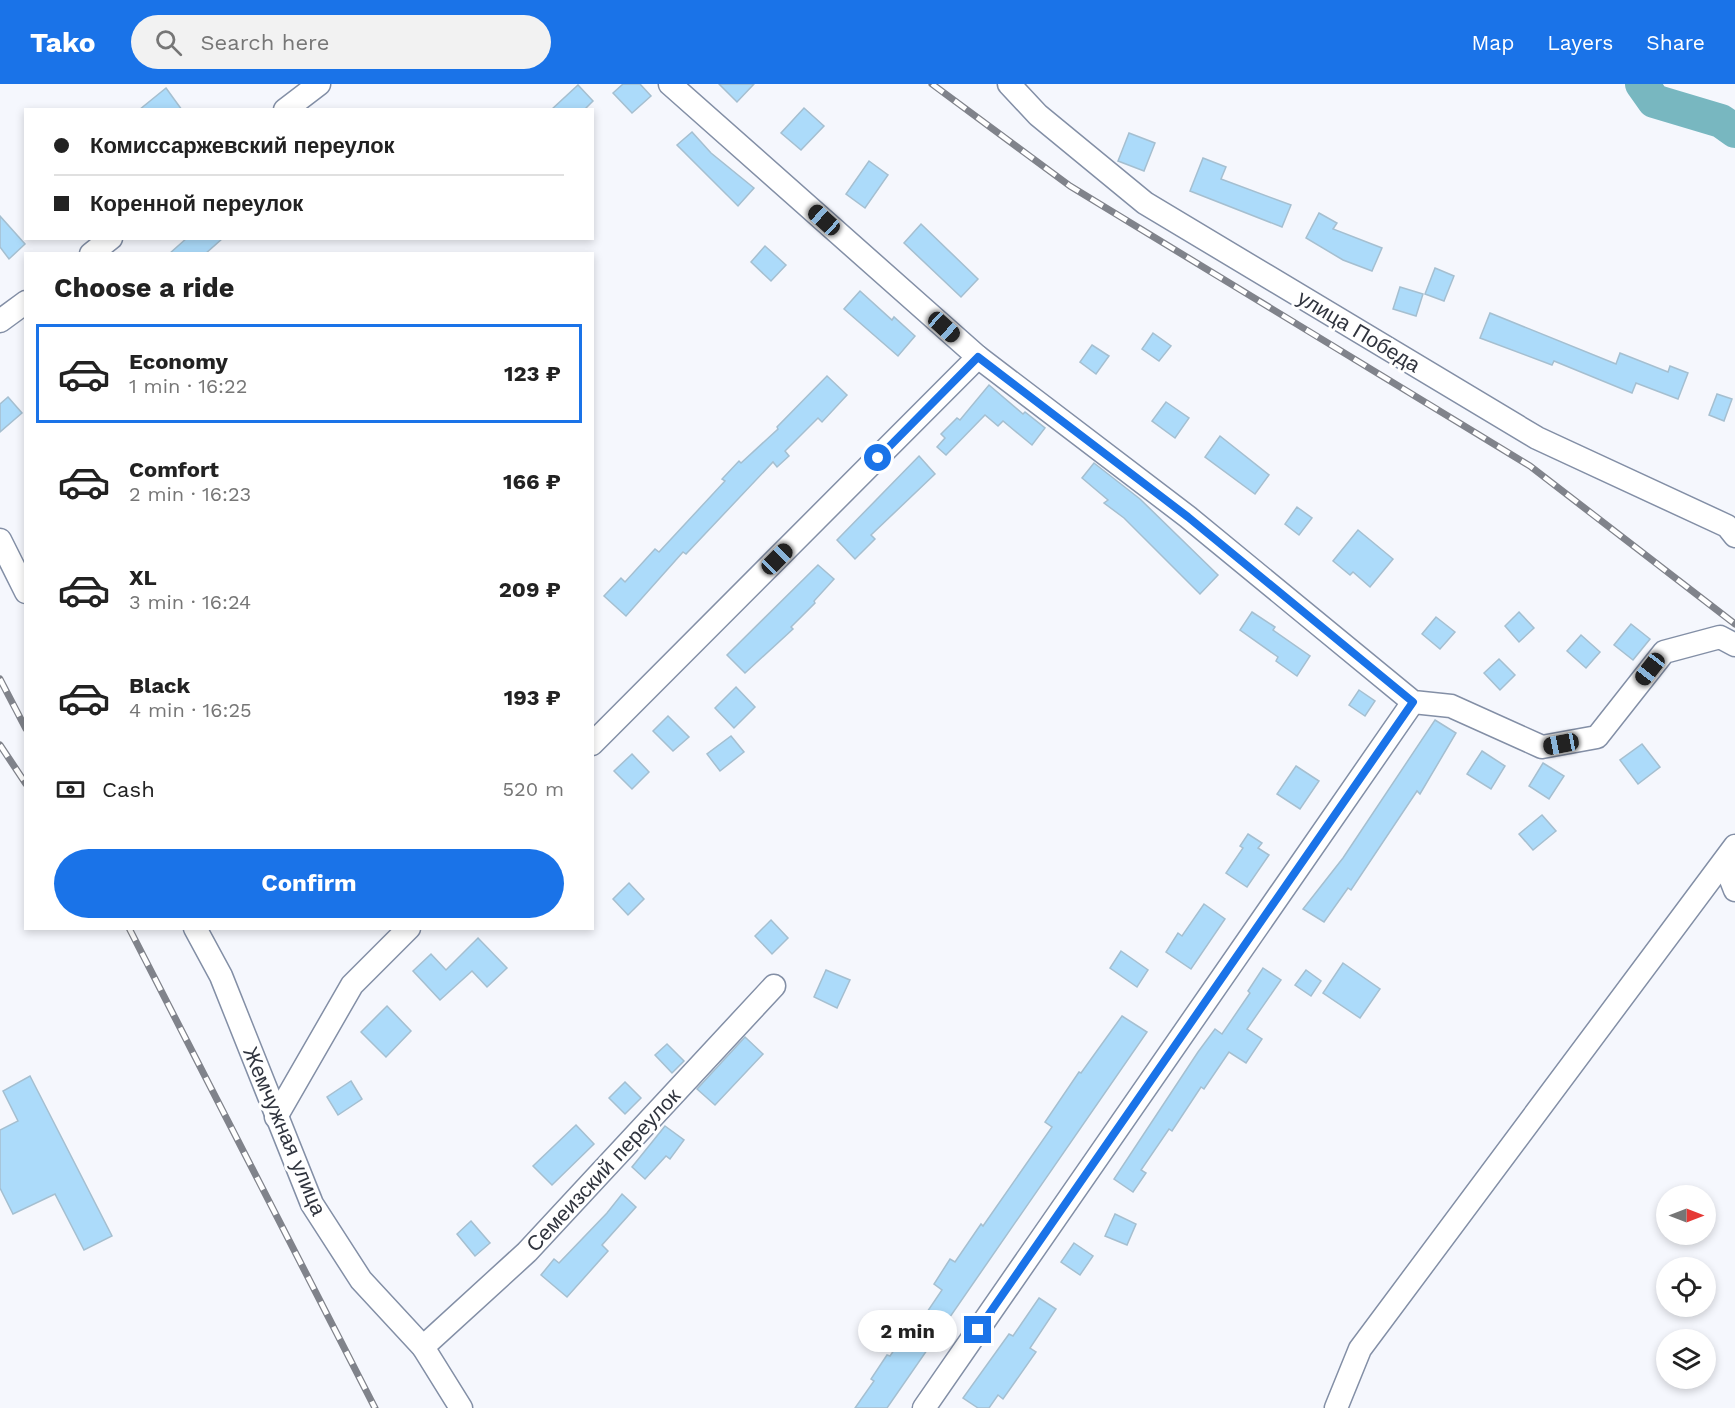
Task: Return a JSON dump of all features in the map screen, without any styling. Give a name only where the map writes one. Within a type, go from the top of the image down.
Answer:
[{"type":"street","points":[[288,108],[319,84]]},
{"type":"street","points":[[670,84],[978,357],[1188,517],[1413,702],[1451,706],[1542,747],[1597,736],[1664,651],[1720,637],[1735,645]]},
{"type":"street","name":"улица Победа","points":[[1009,84],[1038,115],[1145,203],[1537,438],[1727,526],[1735,536]]},
{"type":"street","points":[[94,252],[108,240]]},
{"type":"street","points":[[0,321],[24,303]]},
{"type":"street","points":[[594,742],[978,357]]},
{"type":"street","points":[[0,540],[24,588]]},
{"type":"street","points":[[924,1408],[1413,702]]},
{"type":"street","points":[[1729,854],[1735,890]]},
{"type":"street","points":[[1336,1408],[1360,1349],[1729,854]]},
{"type":"street","name":"Жемчужная улица","points":[[196,930],[221,976],[312,1204],[361,1280],[423,1347],[461,1408]]},
{"type":"street","points":[[276,1117],[352,986],[407,930]]},
{"type":"street","name":"Семеизский переулок","points":[[423,1347],[527,1252],[774,986]]},
{"type":"building","points":[[623,84],[640,84],[651,96],[632,113],[613,93]]},
{"type":"building","points":[[719,84],[754,84],[737,102]]},
{"type":"building","points":[[578,85],[593,101],[586,108],[553,108]]},
{"type":"building","points":[[166,88],[181,108],[141,108]]},
{"type":"building","points":[[804,108],[824,126],[801,150],[781,133]]},
{"type":"building","points":[[692,132],[711,153],[754,188],[738,206],[677,145]]},
{"type":"building","points":[[1129,133],[1155,143],[1144,171],[1118,161]]},
{"type":"building","points":[[1203,158],[1226,167],[1221,179],[1291,205],[1282,227],[1190,191]]},
{"type":"building","points":[[869,161],[888,175],[865,208],[846,194]]},
{"type":"building","points":[[1319,213],[1337,223],[1333,229],[1382,248],[1372,271],[1343,260],[1306,238]]},
{"type":"building","points":[[0,216],[25,244],[9,259],[0,247]]},
{"type":"building","points":[[921,224],[978,279],[961,297],[904,243]]},
{"type":"building","points":[[185,240],[221,240],[207,252],[171,252]]},
{"type":"building","points":[[765,246],[786,265],[771,281],[751,262]]},
{"type":"building","points":[[1435,268],[1454,276],[1444,301],[1425,294]]},
{"type":"building","points":[[1400,287],[1423,294],[1416,316],[1393,309]]},
{"type":"building","points":[[860,291],[892,320],[894,317],[915,336],[898,356],[844,309]]},
{"type":"building","points":[[1490,313],[1616,364],[1620,353],[1668,372],[1670,366],[1688,373],[1678,399],[1636,383],[1632,393],[1554,361],[1552,365],[1480,338]]},
{"type":"building","points":[[1153,333],[1171,346],[1159,361],[1142,349]]},
{"type":"building","points":[[1092,345],[1109,356],[1096,374],[1080,362]]},
{"type":"building","points":[[827,376],[847,395],[822,422],[818,418],[785,451],[789,456],[777,467],[773,462],[686,554],[683,552],[626,616],[604,596],[621,578],[625,582],[655,549],[659,552],[725,481],[722,479],[739,461],[741,463],[778,429],[777,427]]},
{"type":"building","points":[[989,385],[1023,414],[1025,412],[1045,428],[1032,445],[1003,421],[998,426],[985,415],[946,455],[937,447],[945,438],[941,434],[957,418],[960,420]]},
{"type":"building","points":[[1717,394],[1732,399],[1724,421],[1709,415]]},
{"type":"building","points":[[8,397],[22,413],[0,432],[0,404]]},
{"type":"building","points":[[1166,402],[1189,418],[1175,438],[1152,421]]},
{"type":"building","points":[[1220,436],[1269,475],[1255,494],[1205,457]]},
{"type":"building","points":[[919,456],[935,474],[871,535],[875,539],[855,559],[837,540]]},
{"type":"building","points":[[1094,463],[1140,499],[1218,575],[1200,594],[1124,518],[1104,503],[1108,500],[1082,478]]},
{"type":"building","points":[[1297,507],[1312,518],[1299,535],[1285,524]]},
{"type":"building","points":[[1358,530],[1393,559],[1370,587],[1353,572],[1350,575],[1333,561]]},
{"type":"building","points":[[818,565],[834,579],[814,601],[815,603],[791,627],[793,629],[745,673],[727,655]]},
{"type":"building","points":[[1252,612],[1275,627],[1273,630],[1310,656],[1297,676],[1276,661],[1278,657],[1240,630]]},
{"type":"building","points":[[1519,612],[1534,628],[1519,642],[1505,626]]},
{"type":"building","points":[[1436,617],[1455,632],[1440,649],[1422,634]]},
{"type":"building","points":[[1631,624],[1650,639],[1633,660],[1614,645]]},
{"type":"building","points":[[1581,635],[1600,652],[1586,668],[1567,651]]},
{"type":"building","points":[[1499,659],[1515,675],[1500,690],[1484,673]]},
{"type":"building","points":[[736,687],[755,707],[734,728],[715,708]]},
{"type":"building","points":[[1359,690],[1375,701],[1365,716],[1349,705]]},
{"type":"building","points":[[668,716],[689,737],[673,751],[653,731]]},
{"type":"building","points":[[1435,720],[1456,733],[1420,794],[1417,791],[1351,890],[1348,888],[1324,922],[1303,909],[1343,858]]},
{"type":"building","points":[[731,736],[744,752],[720,771],[707,754]]},
{"type":"building","points":[[1642,744],[1660,767],[1638,784],[1620,760]]},
{"type":"building","points":[[1482,751],[1505,766],[1491,789],[1467,774]]},
{"type":"building","points":[[632,754],[649,772],[632,789],[614,771]]},
{"type":"building","points":[[1543,763],[1564,776],[1549,799],[1529,786]]},
{"type":"building","points":[[1296,766],[1319,781],[1300,809],[1277,794]]},
{"type":"building","points":[[1542,815],[1556,831],[1533,850],[1519,834]]},
{"type":"building","points":[[1248,834],[1262,843],[1258,848],[1269,855],[1247,887],[1226,873],[1243,848],[1240,846]]},
{"type":"building","points":[[629,883],[644,899],[628,915],[613,899]]},
{"type":"building","points":[[1204,904],[1225,919],[1191,969],[1166,952],[1178,933],[1182,936]]},
{"type":"building","points":[[771,920],[788,938],[772,954],[755,936]]},
{"type":"building","points":[[478,938],[507,968],[487,987],[472,971],[440,1000],[413,971],[431,954],[446,970]]},
{"type":"building","points":[[1121,951],[1148,970],[1137,987],[1110,968]]},
{"type":"building","points":[[1343,963],[1380,989],[1360,1018],[1323,993]]},
{"type":"building","points":[[1263,968],[1281,980],[1247,1029],[1262,1039],[1246,1063],[1229,1052],[1204,1089],[1201,1087],[1172,1131],[1169,1129],[1141,1170],[1146,1173],[1133,1192],[1114,1179],[1198,1052],[1215,1029],[1222,1034],[1250,993],[1248,991]]},
{"type":"building","points":[[826,970],[850,980],[837,1008],[814,997]]},
{"type":"building","points":[[1306,970],[1321,981],[1311,996],[1295,985]]},
{"type":"building","points":[[387,1006],[411,1031],[386,1057],[361,1032]]},
{"type":"building","points":[[1122,1016],[1147,1032],[887,1408],[855,1408],[874,1381],[871,1379],[887,1355],[890,1356],[914,1321],[919,1324],[942,1290],[934,1284],[950,1259],[955,1262],[981,1224],[983,1226],[1052,1127],[1045,1122],[1079,1072],[1081,1073]]},
{"type":"building","points":[[745,1037],[763,1054],[715,1105],[697,1089]]},
{"type":"building","points":[[667,1044],[684,1061],[672,1073],[655,1055]]},
{"type":"building","points":[[30,1076],[112,1236],[84,1250],[55,1194],[13,1214],[0,1188],[0,1130],[18,1121],[3,1091]]},
{"type":"building","points":[[351,1081],[362,1099],[338,1115],[327,1097]]},
{"type":"building","points":[[625,1082],[641,1098],[625,1114],[609,1098]]},
{"type":"building","points":[[576,1125],[594,1144],[552,1185],[533,1166]]},
{"type":"building","points":[[665,1126],[684,1140],[670,1159],[666,1156],[645,1179],[632,1167]]},
{"type":"building","points":[[622,1194],[636,1207],[602,1245],[608,1251],[567,1297],[541,1275],[554,1259],[559,1263]]},
{"type":"building","points":[[1115,1214],[1136,1224],[1127,1245],[1105,1236]]},
{"type":"building","points":[[471,1221],[490,1243],[475,1256],[457,1234]]},
{"type":"building","points":[[1074,1243],[1093,1256],[1080,1275],[1061,1262]]},
{"type":"building","points":[[1039,1298],[1056,1309],[1030,1348],[1036,1352],[1003,1399],[998,1395],[989,1408],[978,1408],[963,1398],[1009,1334],[1013,1336]]},
{"type":"waterway","points":[[1642,84],[1654,101],[1721,121],[1735,131]]},
{"type":"railway","points":[[932,84],[1070,186],[1530,466],[1735,624]]},
{"type":"railway","points":[[0,679],[24,725]]},
{"type":"railway","points":[[0,745],[24,781]]},
{"type":"railway","points":[[130,930],[375,1408]]},
{"type":"route","points":[[878,458],[978,357],[1188,517],[1413,702],[978,1330]]}]
